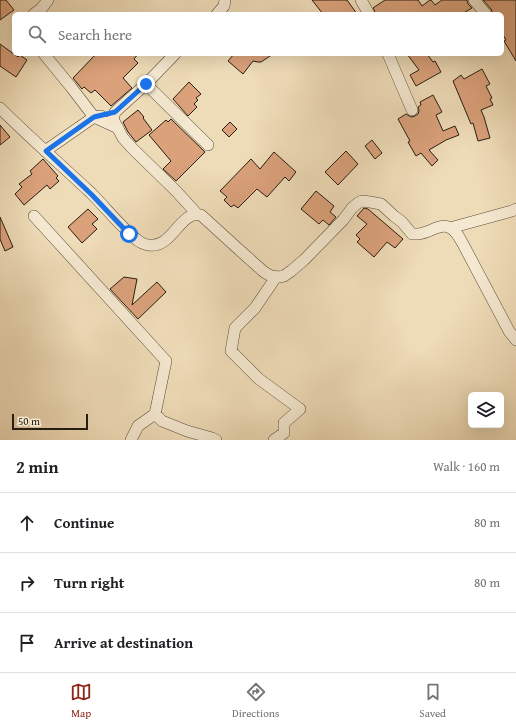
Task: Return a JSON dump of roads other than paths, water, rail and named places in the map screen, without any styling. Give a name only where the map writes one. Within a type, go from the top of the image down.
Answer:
[{"type":"street","points":[[37,12],[48,0]]},
{"type":"street","points":[[219,12],[224,6],[225,0]]},
{"type":"street","points":[[361,0],[368,12]]},
{"type":"street","points":[[474,0],[484,12]]},
{"type":"street","points":[[46,56],[94,117],[118,128]]},
{"type":"street","points":[[46,151],[94,117],[115,112],[174,56]]},
{"type":"street","points":[[389,56],[412,110]]},
{"type":"street","points":[[146,84],[208,145]]},
{"type":"street","points":[[0,108],[92,195],[137,241],[150,246],[159,244],[169,238],[189,217],[197,214]]},
{"type":"street","points":[[115,112],[113,120],[123,138],[132,148],[197,214],[202,215],[208,220],[264,272],[271,276],[284,276],[304,260],[343,220],[352,208],[362,201],[381,204],[402,222],[412,234],[420,234],[437,227],[444,226],[456,232],[509,331],[516,340]]},
{"type":"street","points":[[450,228],[516,209]]},
{"type":"street","points":[[34,216],[166,361],[155,414],[138,426],[131,440]]},
{"type":"street","points":[[274,440],[284,433],[284,423],[300,409],[259,379],[231,351],[235,328],[255,308],[276,277]]},
{"type":"street","points":[[155,414],[162,421],[216,440]]}]
